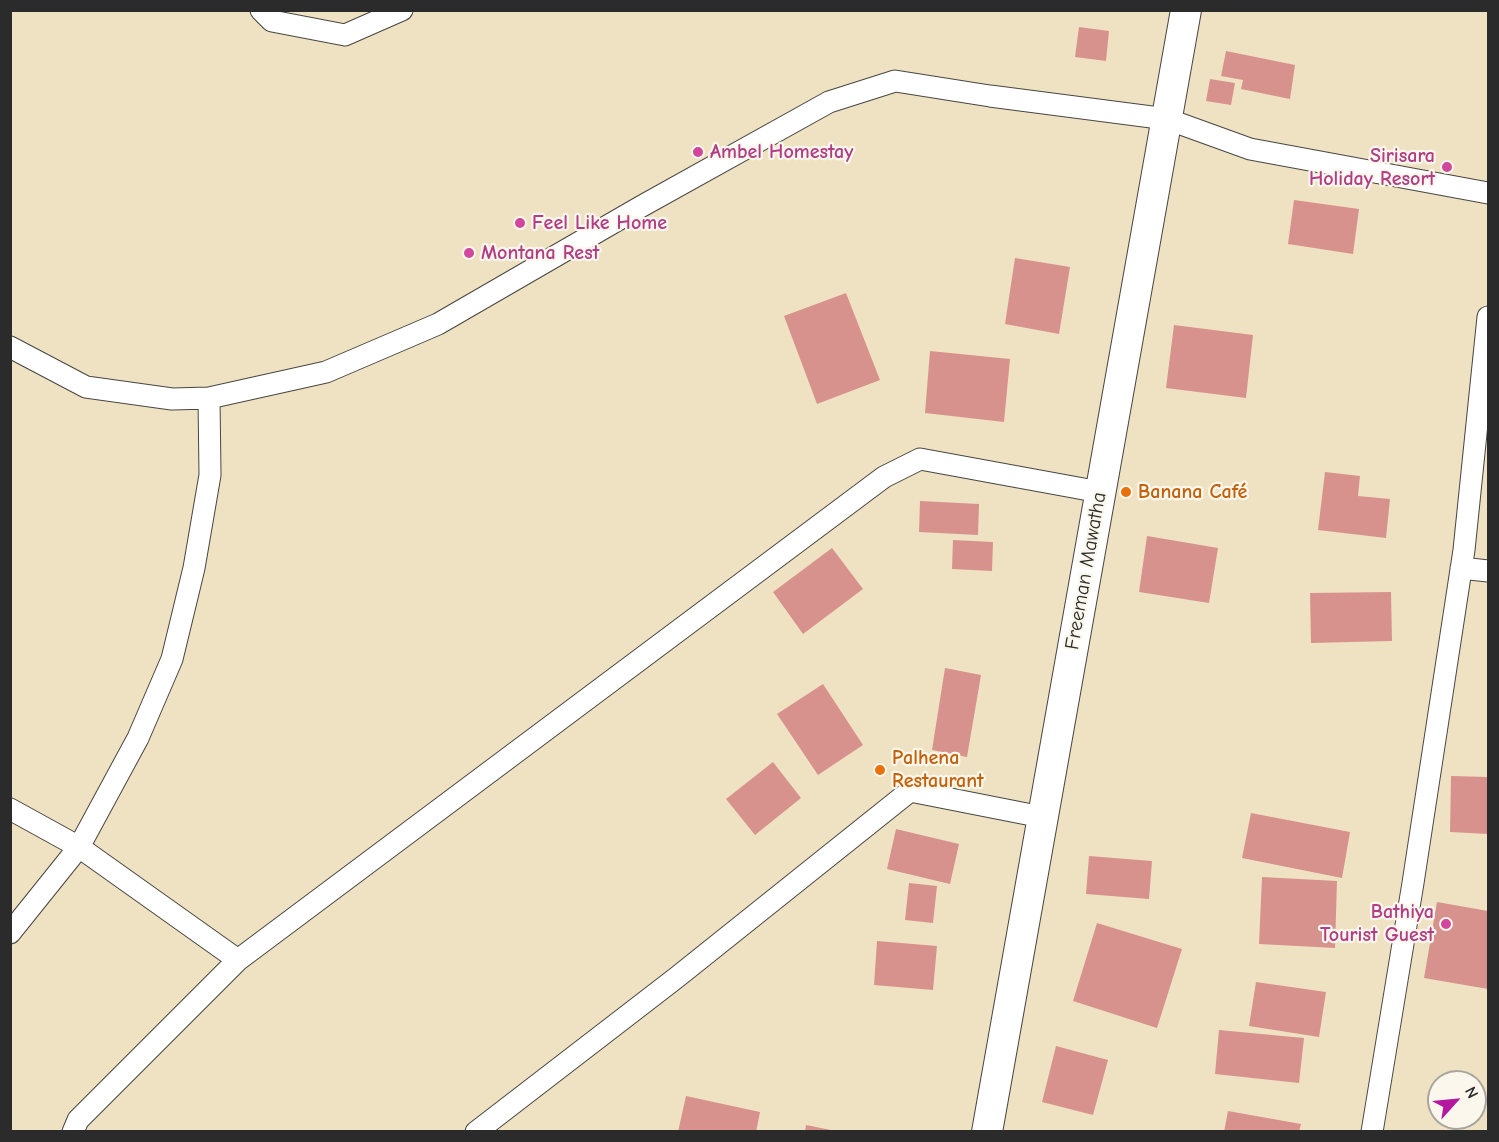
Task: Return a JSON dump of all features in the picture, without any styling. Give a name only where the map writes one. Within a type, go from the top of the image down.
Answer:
[{"type":"street","points":[[261,10],[272,21],[345,35],[402,10]]},
{"type":"street","name":"Freeman Mawatha","points":[[987,1131],[1186,10]]},
{"type":"street","points":[[10,347],[86,387],[172,399],[209,399],[326,372],[438,324],[829,102],[895,81],[1167,119],[1250,149],[1488,193]]},
{"type":"street","points":[[1372,1131],[1461,568],[1488,317]]},
{"type":"street","points":[[10,933],[79,847],[138,738],[172,659],[194,568],[210,475],[209,399]]},
{"type":"street","points":[[73,1131],[78,1120],[237,960],[884,477],[920,459],[1100,492]]},
{"type":"street","points":[[1461,568],[1488,571]]},
{"type":"street","points":[[476,1131],[676,978],[910,790],[1042,817]]},
{"type":"street","points":[[10,809],[79,847],[237,960]]},
{"type":"building","points":[[1079,27],[1109,31],[1106,61],[1075,57]]},
{"type":"building","points":[[1226,51],[1295,65],[1290,99],[1241,89],[1243,80],[1221,76]]},
{"type":"building","points":[[1210,79],[1235,83],[1231,105],[1206,101]]},
{"type":"building","points":[[1294,200],[1359,209],[1353,254],[1288,244]]},
{"type":"building","points":[[1015,258],[1070,267],[1059,334],[1005,324]]},
{"type":"building","points":[[846,293],[880,380],[817,404],[784,316]]},
{"type":"building","points":[[1174,325],[1253,335],[1246,398],[1166,388]]},
{"type":"building","points":[[930,351],[1010,359],[1004,422],[925,413]]},
{"type":"building","points":[[1325,472],[1360,476],[1358,496],[1390,499],[1386,538],[1318,530]]},
{"type":"building","points":[[920,501],[979,504],[978,535],[919,532]]},
{"type":"building","points":[[1147,536],[1218,548],[1209,603],[1139,592]]},
{"type":"building","points":[[953,540],[993,542],[992,571],[952,569]]},
{"type":"building","points":[[832,548],[863,589],[803,634],[773,592]]},
{"type":"building","points":[[1391,592],[1392,641],[1311,643],[1310,593]]},
{"type":"building","points":[[945,668],[981,675],[967,757],[932,750]]},
{"type":"building","points":[[823,684],[863,745],[818,775],[777,714]]},
{"type":"building","points":[[773,762],[801,798],[755,835],[726,799]]},
{"type":"building","points":[[1451,776],[1488,777],[1488,834],[1450,832]]},
{"type":"building","points":[[1251,813],[1350,832],[1342,878],[1242,858]]},
{"type":"building","points":[[896,829],[959,844],[950,884],[887,869]]},
{"type":"building","points":[[1089,856],[1152,861],[1149,899],[1086,894]]},
{"type":"building","points":[[1262,877],[1337,881],[1335,948],[1259,944]]},
{"type":"building","points":[[909,883],[937,886],[933,923],[905,920]]},
{"type":"building","points":[[1437,902],[1488,911],[1488,989],[1424,978]]},
{"type":"building","points":[[1097,923],[1182,949],[1157,1028],[1073,1001]]},
{"type":"building","points":[[877,941],[937,946],[933,990],[874,985]]},
{"type":"building","points":[[1256,982],[1326,992],[1319,1037],[1249,1026]]},
{"type":"building","points":[[1219,1030],[1304,1038],[1299,1083],[1215,1074]]},
{"type":"building","points":[[1056,1046],[1108,1060],[1093,1115],[1042,1102]]},
{"type":"building","points":[[686,1096],[760,1112],[756,1132],[678,1132]]},
{"type":"building","points":[[1228,1111],[1301,1124],[1299,1132],[1224,1132]]},
{"type":"building","points":[[806,1125],[831,1130],[831,1132],[805,1132]]},
{"type":"place","name":"Ambel Homestay","points":[[698,152]]},
{"type":"place","name":"Sirisara Holiday Resort","points":[[1447,167]]},
{"type":"place","name":"Feel Like Home","points":[[520,223]]},
{"type":"place","name":"Montana Rest","points":[[469,253]]},
{"type":"place","name":"Banana Café","points":[[1126,492]]},
{"type":"place","name":"Palhena Restaurant","points":[[880,770]]},
{"type":"place","name":"Bathiya Tourist Guest","points":[[1446,924]]}]
